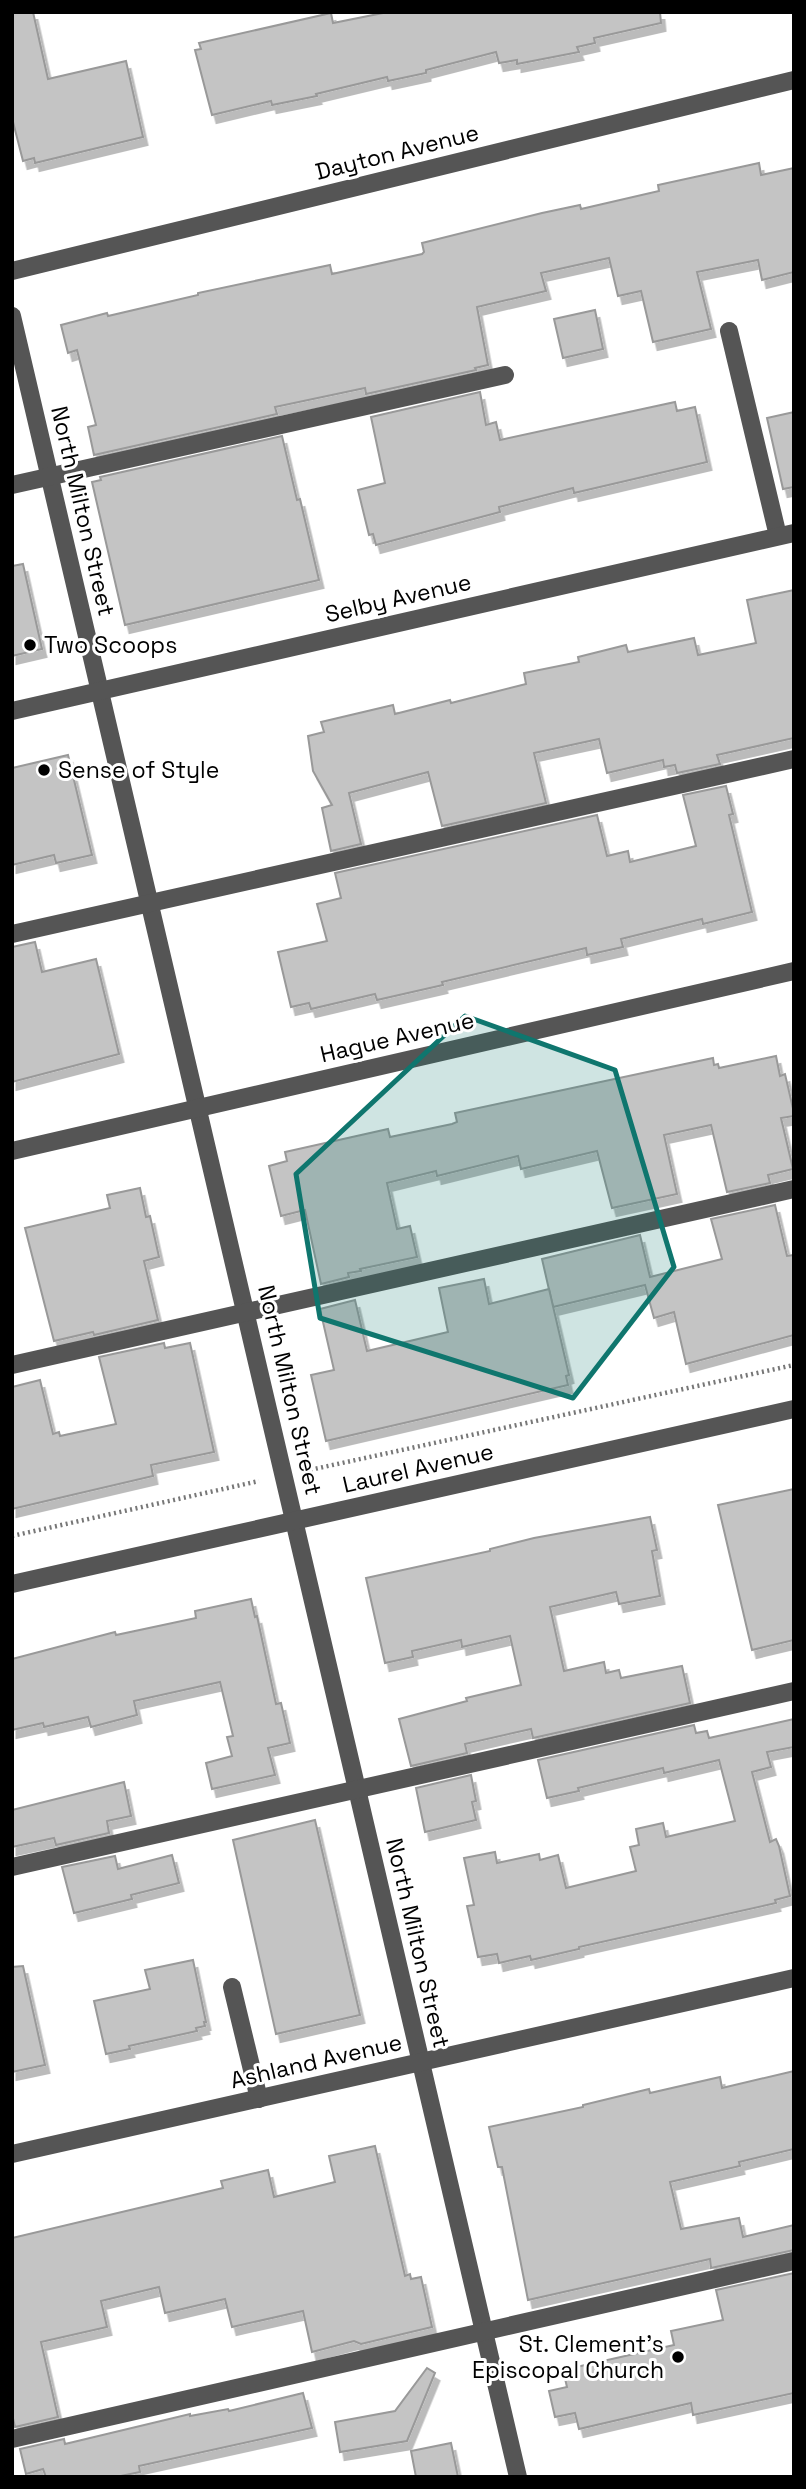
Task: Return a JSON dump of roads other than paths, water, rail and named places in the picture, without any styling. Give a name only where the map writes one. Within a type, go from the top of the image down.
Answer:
[{"type":"street","name":"Dayton Avenue","points":[[12,271],[794,80]]},
{"type":"street","name":"North Milton Street","points":[[12,316],[517,2477]]},
{"type":"street","points":[[729,331],[786,535]]},
{"type":"street","points":[[12,485],[505,374]]},
{"type":"street","name":"Selby Avenue","points":[[12,711],[786,535]]},
{"type":"street","points":[[12,934],[794,759]]},
{"type":"street","name":"Hague Avenue","points":[[12,1151],[794,971]]},
{"type":"street","points":[[12,1365],[794,1189]]},
{"type":"street","name":"Laurel Avenue","points":[[12,1584],[794,1409]]},
{"type":"street","points":[[12,1867],[794,1691]]},
{"type":"street","name":"Ashland Avenue","points":[[12,2154],[794,1978]]},
{"type":"street","points":[[232,1987],[259,2099]]},
{"type":"street","points":[[12,2439],[794,2261]]},
{"type":"place","name":"Two Scoops","points":[[30,645]]},
{"type":"place","name":"Sense of Style","points":[[44,770]]},
{"type":"place","name":"St. Clement's Episcopal Church","points":[[678,2357]]}]
